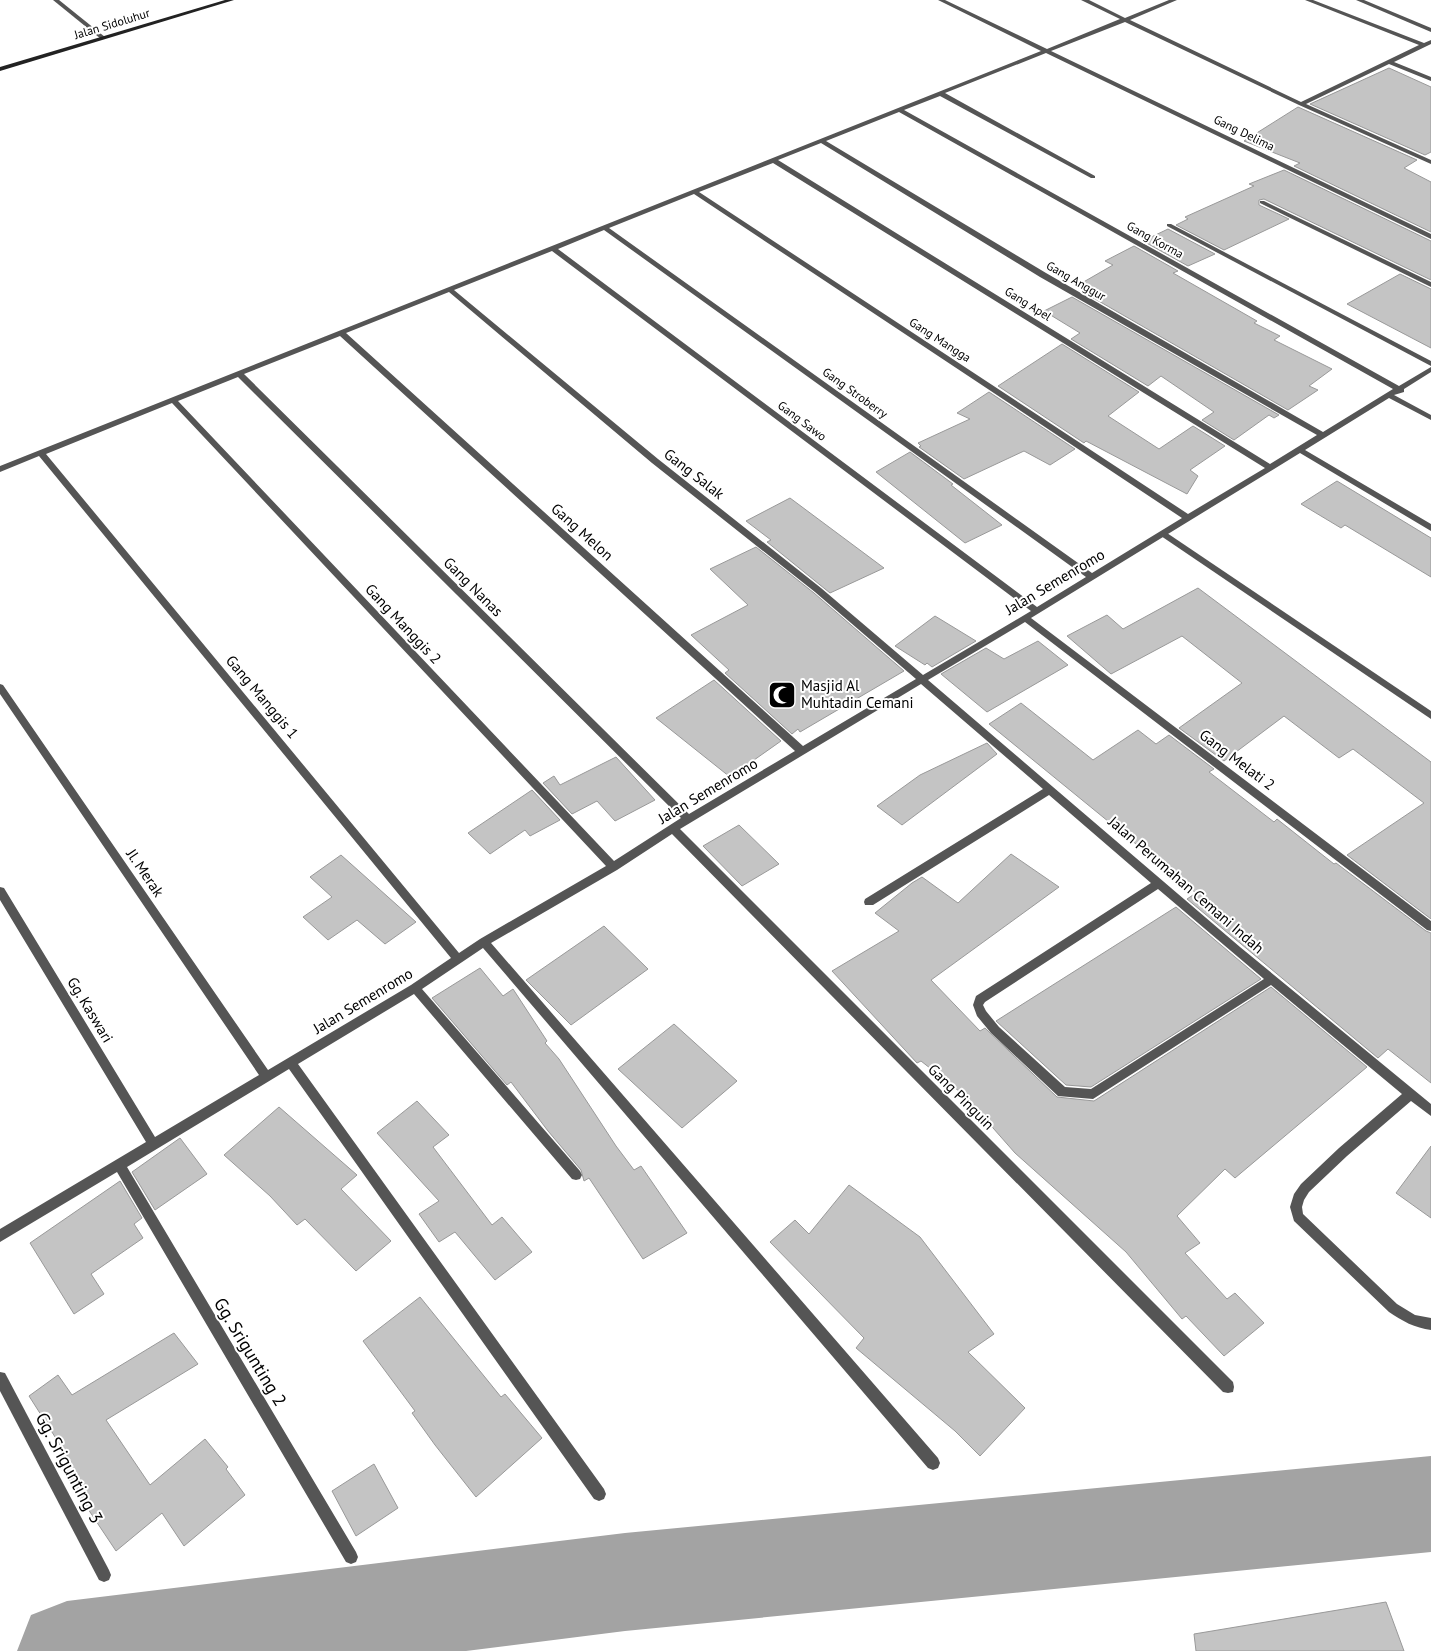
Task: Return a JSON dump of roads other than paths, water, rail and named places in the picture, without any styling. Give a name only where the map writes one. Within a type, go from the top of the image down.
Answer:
[{"type":"main road","name":"Jalan Sidoluhur","points":[[0,69],[230,0]]},
{"type":"street","points":[[56,0],[103,38]]},
{"type":"street","name":"Gang Delima","points":[[941,0],[1431,237]]},
{"type":"street","points":[[1084,0],[1301,104],[1431,162]]},
{"type":"street","points":[[0,469],[1174,0]]},
{"type":"street","points":[[1308,0],[1423,45]]},
{"type":"street","points":[[1359,0],[1431,30]]},
{"type":"street","points":[[1301,104],[1431,42]]},
{"type":"street","points":[[1389,62],[1431,79]]},
{"type":"street","points":[[940,93],[1094,176]]},
{"type":"street","name":"Gang Korma","points":[[899,110],[1401,390]]},
{"type":"street","name":"Gang Anggur","points":[[820,141],[1043,276],[1324,436]]},
{"type":"street","name":"Gang Apel","points":[[773,160],[1270,468]]},
{"type":"street","name":"Gang Mangga","points":[[695,192],[1188,518]]},
{"type":"street","points":[[1262,202],[1431,285]]},
{"type":"street","points":[[1169,225],[1431,364]]},
{"type":"street","name":"Gang Stroberry","points":[[605,228],[1092,577]]},
{"type":"street","name":"Gang Sawo","points":[[553,248],[1038,611]]},
{"type":"street","name":"Gang Salak","points":[[450,290],[655,461],[818,590],[923,680]]},
{"type":"street","name":"Gang Melon","points":[[341,333],[803,752]]},
{"type":"street","name":"Jalan Semenromo","points":[[0,1236],[415,988],[484,942],[613,867],[673,828],[1038,611],[1389,395],[1401,390],[1431,369]]},
{"type":"street","name":"Gang Nanas","points":[[239,374],[688,819]]},
{"type":"street","points":[[1389,395],[1431,418]]},
{"type":"street","name":"Gang Manggis 2","points":[[173,400],[613,867]]},
{"type":"street","points":[[1300,450],[1431,528]]},
{"type":"street","name":"Gang Manggis 1","points":[[41,453],[459,960]]},
{"type":"street","points":[[1164,534],[1431,716]]},
{"type":"street","name":"Gang Melati 2","points":[[1024,618],[1431,927]]},
{"type":"street","name":"Jalan Perumahan Cemani Indah","points":[[923,680],[1051,788],[1271,980],[1431,1111]]},
{"type":"street","name":"Jl. Merak","points":[[0,687],[266,1076]]},
{"type":"street","points":[[869,902],[1051,788]]},
{"type":"street","name":"Gang Pinguin","points":[[673,828],[1228,1387]]},
{"type":"street","points":[[1158,883],[980,999],[978,1005],[981,1013],[995,1030],[1062,1092],[1092,1094],[1271,980]]},
{"type":"street","name":"Gg. Kaswari","points":[[0,891],[154,1145]]},
{"type":"street","points":[[484,942],[933,1463]]},
{"type":"street","points":[[415,988],[576,1175]]},
{"type":"street","points":[[290,1062],[599,1494]]},
{"type":"street","points":[[1411,1094],[1343,1152],[1305,1188],[1296,1207],[1298,1217],[1393,1308],[1413,1320],[1431,1324]]},
{"type":"street","name":"Gg. Srigunting 2","points":[[120,1166],[351,1556]]},
{"type":"street","name":"Gg. Srigunting 3","points":[[0,1378],[104,1575]]},
{"type":"waterway","points":[[67,1651],[625,1582],[1431,1504]]},
{"type":"place","name":"Masjid Al Muhtadin Cemani","points":[[782,695]]}]
